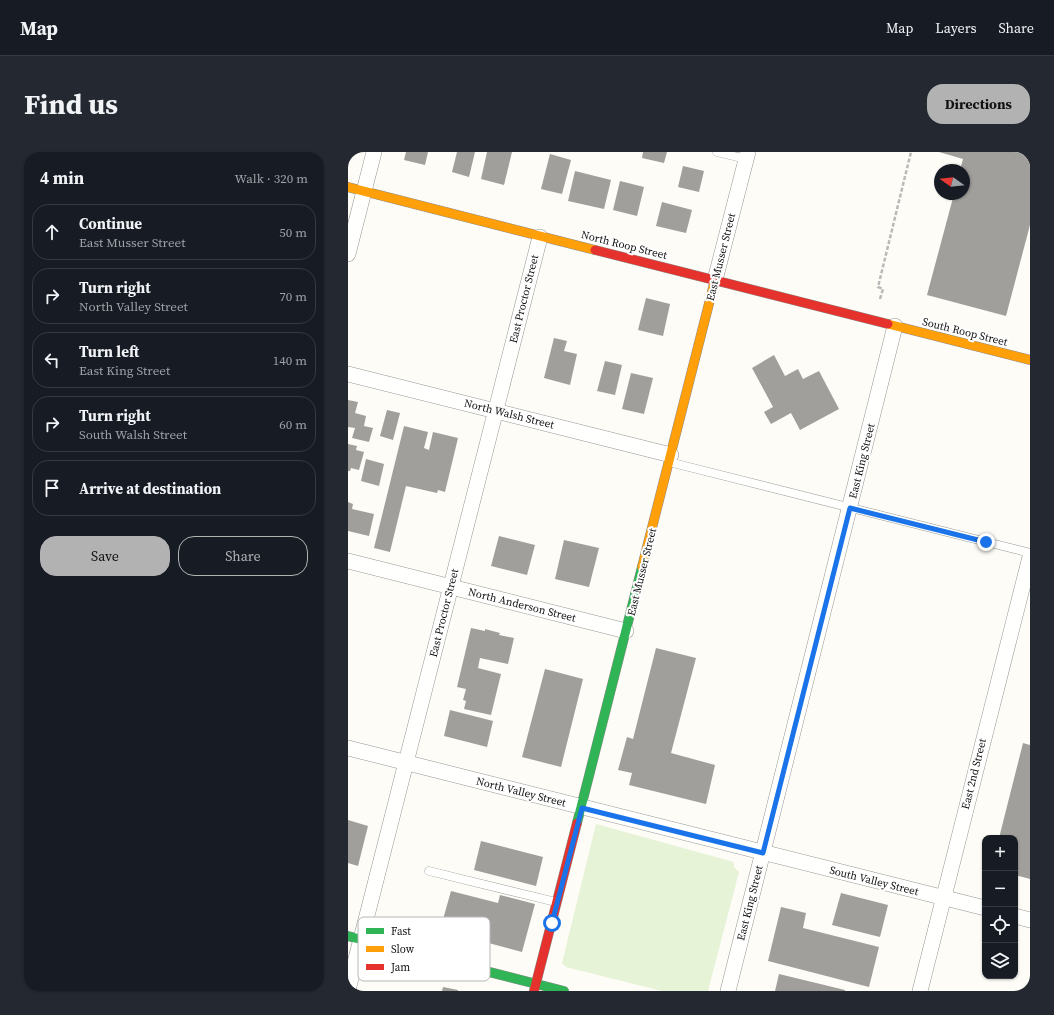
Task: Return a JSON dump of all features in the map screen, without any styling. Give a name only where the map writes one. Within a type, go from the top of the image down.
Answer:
[{"type":"street","points":[[348,254],[374,152]]},
{"type":"street","name":"East Musser Street","points":[[535,987],[582,808],[714,280],[747,156]]},
{"type":"street","name":"North Roop Street","points":[[348,187],[895,326]]},
{"type":"street","name":"East Proctor Street","points":[[360,917],[406,763],[540,237]]},
{"type":"street","name":"South Roop Street","points":[[895,326],[1030,360]]},
{"type":"street","name":"East King Street","points":[[728,991],[895,326]]},
{"type":"street","name":"North Walsh Street","points":[[348,374],[495,411],[670,459]]},
{"type":"street","name":"East 2nd Street","points":[[920,991],[1030,557]]},
{"type":"street","name":"North Anderson Street","points":[[348,561],[626,631]]},
{"type":"street","name":"North Valley Street","points":[[348,748],[763,853]]},
{"type":"street","name":"South Valley Street","points":[[763,853],[982,907]]},
{"type":"street","points":[[1018,917],[1030,920]]},
{"type":"street","name":"East Proctor Street","points":[[348,990],[354,938],[358,925]]},
{"type":"street","points":[[490,975],[535,987],[564,991]]},
{"type":"lane","points":[[717,152],[747,156]]},
{"type":"lane","name":"North Walsh Street","points":[[670,459],[850,508],[1030,553]]},
{"type":"lane","points":[[429,871],[557,902]]},
{"type":"path","points":[[880,299],[883,289],[878,287],[911,152]]},
{"type":"green space","points":[[596,824],[734,862],[734,867],[739,872],[708,991],[662,991],[566,967],[562,963]]},
{"type":"building","points":[[406,152],[428,152],[425,165],[404,160]]},
{"type":"building","points":[[457,152],[475,152],[469,177],[452,172]]},
{"type":"building","points":[[487,152],[512,152],[504,185],[481,179]]},
{"type":"building","points":[[643,152],[667,152],[664,163],[642,158]]},
{"type":"building","points":[[939,152],[1030,152],[1030,225],[1006,316],[927,295],[952,200],[970,200],[970,164],[962,164],[963,159]]},
{"type":"building","points":[[550,154],[571,160],[562,194],[541,189]]},
{"type":"building","points":[[683,166],[704,171],[699,192],[678,187]]},
{"type":"building","points":[[575,171],[611,180],[604,209],[568,201]]},
{"type":"building","points":[[620,181],[644,187],[637,216],[613,210]]},
{"type":"building","points":[[662,202],[692,210],[686,233],[656,226]]},
{"type":"building","points":[[646,298],[670,304],[663,336],[638,330]]},
{"type":"building","points":[[554,338],[567,341],[564,351],[577,354],[570,385],[544,378]]},
{"type":"building","points":[[774,355],[785,376],[798,369],[803,379],[819,371],[839,409],[800,430],[791,413],[771,424],[764,412],[773,407],[752,368]]},
{"type":"building","points":[[605,361],[622,365],[615,395],[597,391]]},
{"type":"building","points":[[631,373],[653,378],[644,414],[622,409]]},
{"type":"building","points":[[348,400],[358,402],[355,413],[366,416],[364,426],[373,428],[369,442],[352,438],[355,428],[348,427]]},
{"type":"building","points":[[387,410],[400,413],[393,440],[380,436]]},
{"type":"building","points":[[404,426],[428,432],[424,448],[429,450],[433,432],[458,438],[445,492],[438,490],[437,493],[406,486],[390,552],[374,548]]},
{"type":"building","points":[[348,444],[357,446],[356,450],[364,452],[359,470],[351,468],[350,471],[348,471]]},
{"type":"building","points":[[366,459],[384,464],[379,486],[361,481]]},
{"type":"building","points":[[348,502],[353,504],[352,509],[374,514],[369,536],[348,531]]},
{"type":"building","points":[[499,536],[535,545],[527,575],[491,566]]},
{"type":"building","points":[[564,540],[599,548],[589,587],[555,579]]},
{"type":"building","points":[[471,628],[485,631],[485,629],[500,633],[499,635],[514,638],[508,664],[480,658],[478,668],[501,674],[491,715],[464,709],[466,701],[463,700],[466,689],[457,687]]},
{"type":"building","points":[[656,648],[696,658],[671,753],[715,765],[706,804],[629,785],[632,773],[618,770],[627,737],[633,739]]},
{"type":"building","points":[[545,669],[583,679],[561,767],[522,757]]},
{"type":"building","points":[[450,710],[493,721],[487,747],[444,736]]},
{"type":"building","points":[[1023,743],[1030,745],[1030,879],[1018,876],[1018,835],[1000,835]]},
{"type":"building","points":[[348,820],[368,826],[358,866],[348,863]]},
{"type":"building","points":[[481,841],[543,857],[536,886],[474,870]]},
{"type":"building","points":[[451,891],[498,903],[500,895],[535,904],[522,952],[490,943],[490,917],[444,917]]},
{"type":"building","points":[[841,893],[888,905],[880,937],[832,925]]},
{"type":"building","points":[[781,907],[806,913],[803,928],[879,947],[869,987],[768,961]]},
{"type":"building","points":[[779,974],[845,990],[845,991],[775,991]]},
{"type":"building","points":[[443,987],[458,990],[458,991],[442,991]]},
{"type":"traffic: fast","points":[[577,823],[642,567]]},
{"type":"traffic: fast","points":[[348,936],[358,939]]},
{"type":"traffic: fast","points":[[490,972],[564,991]]},
{"type":"traffic: slow","points":[[348,187],[595,250]]},
{"type":"traffic: slow","points":[[642,567],[715,280]]},
{"type":"traffic: slow","points":[[888,324],[1030,360]]},
{"type":"traffic: jam","points":[[595,250],[888,324]]},
{"type":"traffic: jam","points":[[534,991],[577,823]]},
{"type":"route","points":[[552,923],[582,808],[763,853],[850,508],[986,542]]}]
